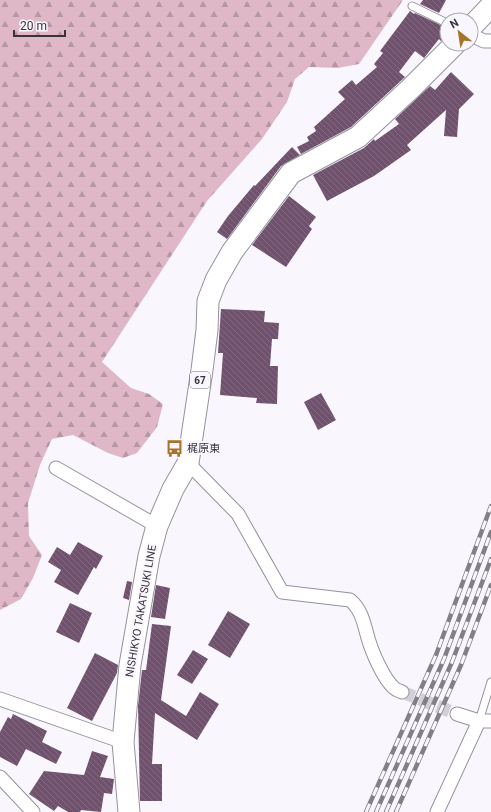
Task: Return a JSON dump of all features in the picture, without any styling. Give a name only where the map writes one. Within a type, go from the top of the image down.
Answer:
[{"type":"main road","points":[[479,19],[491,6]]},
{"type":"main road","name":"NISHIKYO TAKATSUKI LINE","points":[[129,812],[123,742],[130,665],[149,556],[157,526],[173,488],[188,462],[207,330],[208,301],[216,280],[232,252],[291,172],[358,136],[410,89],[447,52]]},
{"type":"street","points":[[479,39],[484,41],[491,41]]},
{"type":"street","points":[[188,462],[238,514],[282,592],[350,600],[357,606],[368,640],[386,678],[394,688],[402,692]]},
{"type":"street","points":[[56,468],[157,526]]},
{"type":"street","points":[[0,699],[123,742]]},
{"type":"street","points":[[437,812],[485,721],[457,714]]},
{"type":"street","points":[[0,777],[33,812]]},
{"type":"lane","points":[[412,6],[439,19]]},
{"type":"lane","points":[[485,721],[491,682]]},
{"type":"green space","points":[[0,0],[403,0],[359,64],[338,68],[309,67],[295,79],[287,102],[262,139],[207,201],[102,362],[131,388],[149,394],[163,404],[157,427],[137,453],[123,458],[108,453],[73,435],[52,439],[40,465],[28,503],[29,536],[42,555],[33,578],[21,599],[0,610]]},
{"type":"building","points":[[423,0],[446,0],[439,13],[420,4]]},
{"type":"building","points":[[410,11],[439,24],[439,39],[424,58],[415,51],[399,72],[405,77],[351,127],[301,154],[297,147],[309,141],[307,137],[316,131],[314,127],[345,99],[338,92],[352,80],[356,85],[377,67],[374,64],[383,53],[380,51]]},
{"type":"building","points":[[451,72],[474,94],[459,109],[457,137],[444,136],[446,110],[407,145],[411,150],[374,176],[327,201],[313,175],[364,148],[374,139],[375,141],[399,124],[395,119],[430,86],[435,90]]},
{"type":"building","points":[[292,147],[300,155],[281,166],[227,239],[217,232],[228,216],[254,185],[255,186]]},
{"type":"building","points":[[289,196],[316,217],[309,226],[312,229],[286,267],[252,245]]},
{"type":"building","points":[[221,309],[265,311],[264,322],[279,323],[278,339],[272,339],[270,366],[278,366],[277,404],[256,403],[257,398],[220,395],[223,353],[218,353]]},
{"type":"building","points":[[321,393],[336,420],[318,430],[304,402]]},
{"type":"building","points":[[78,542],[103,556],[96,569],[94,567],[78,595],[54,582],[61,570],[48,562],[57,547],[70,555]]},
{"type":"building","points":[[127,581],[132,582],[129,600],[123,598]]},
{"type":"building","points":[[156,585],[170,588],[165,619],[151,617]]},
{"type":"building","points":[[70,603],[92,613],[79,643],[56,632]]},
{"type":"building","points":[[228,611],[250,624],[230,658],[208,645]]},
{"type":"building","points":[[152,624],[171,626],[161,700],[186,716],[200,692],[219,704],[197,740],[155,713],[152,764],[162,764],[162,801],[140,801],[138,706],[142,670],[146,670]]},
{"type":"building","points":[[193,650],[208,659],[192,684],[177,675]]},
{"type":"building","points":[[95,653],[118,665],[117,673],[92,721],[67,708]]},
{"type":"building","points":[[13,714],[47,731],[42,742],[62,752],[56,764],[26,749],[17,766],[0,757],[0,732],[8,717],[11,719]]},
{"type":"building","points":[[92,751],[108,756],[100,777],[114,779],[112,794],[104,793],[101,812],[81,810],[80,812],[68,812],[58,806],[54,811],[29,794],[44,771],[84,775]]},
{"type":"tunnel","points":[[402,692],[457,714]]},
{"type":"railway","points":[[366,812],[436,655],[491,506]]},
{"type":"railway","points":[[376,812],[444,659],[491,532]]},
{"type":"railway","points":[[386,812],[452,662],[491,559]]},
{"type":"railway","points":[[396,812],[461,665],[491,585]]},
{"type":"place","name":"梶原東","points":[[174,448]]}]
